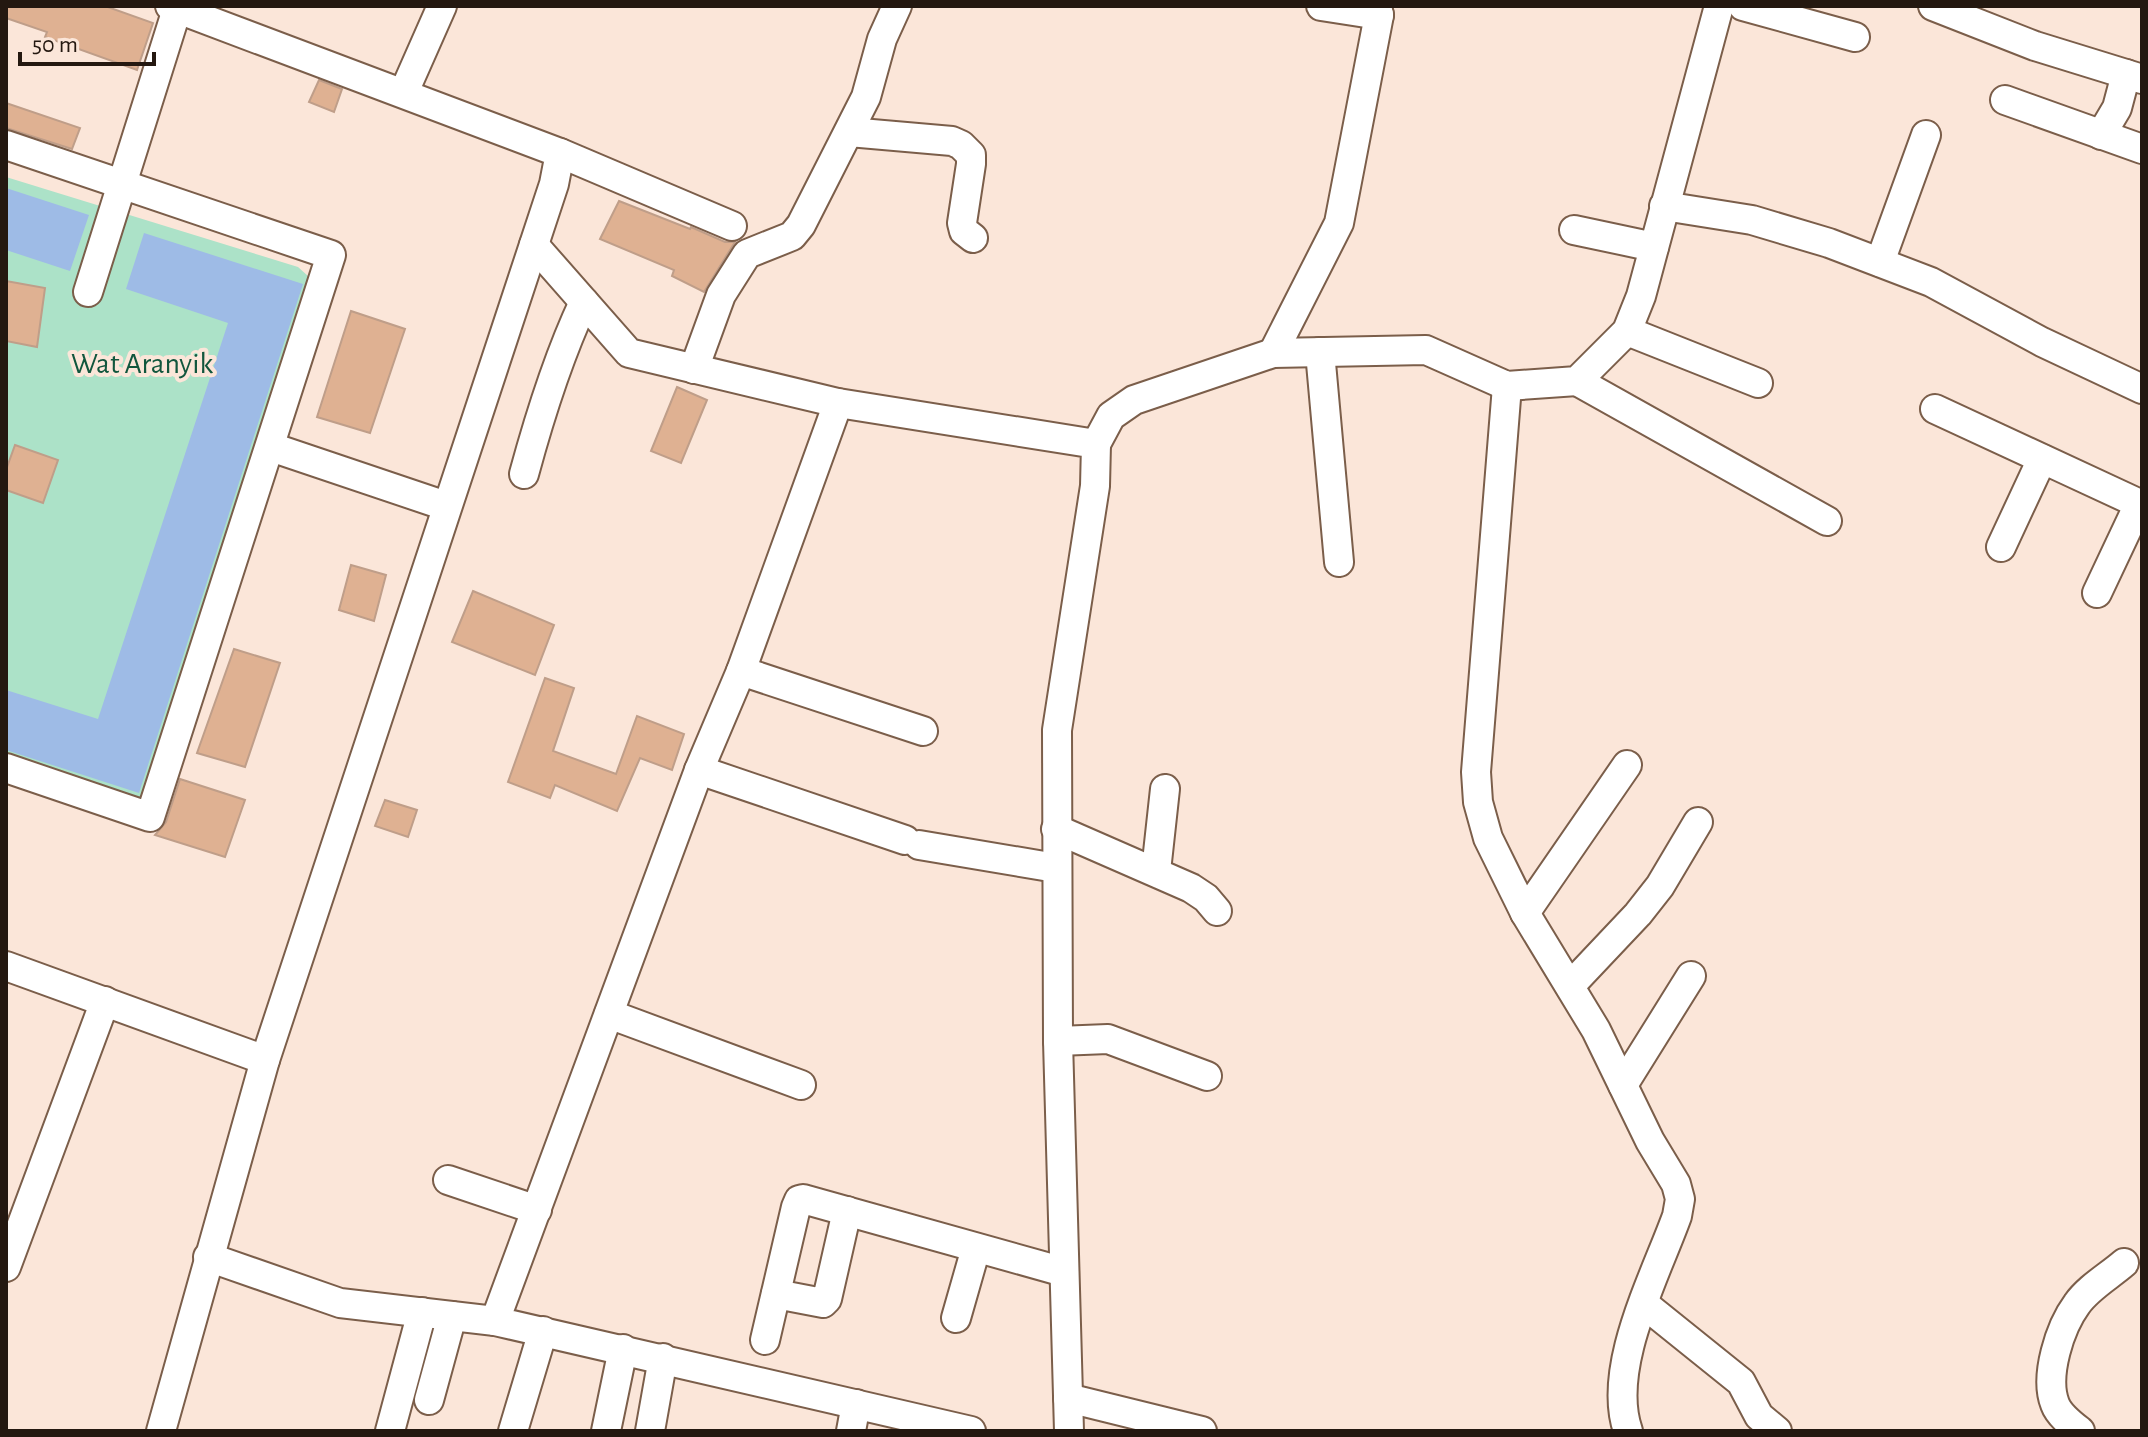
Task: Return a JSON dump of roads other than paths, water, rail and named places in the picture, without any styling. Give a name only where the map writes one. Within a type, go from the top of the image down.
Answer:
[{"type":"street","points":[[404,92],[442,6]]},
{"type":"street","points":[[694,369],[721,295],[747,254],[792,236],[801,225],[866,97],[882,39],[897,6]]},
{"type":"street","points":[[1273,353],[1339,223],[1378,11],[1321,6]]},
{"type":"street","points":[[1577,381],[1627,331],[1641,296],[1719,6]]},
{"type":"street","points":[[1743,6],[1855,37]]},
{"type":"street","points":[[1933,6],[2035,46],[2134,76],[2101,135]]},
{"type":"street","points":[[88,292],[175,7],[560,153],[732,226]]},
{"type":"street","points":[[2005,100],[2142,149]]},
{"type":"street","points":[[849,132],[952,141],[961,145],[971,155],[962,223],[964,231],[973,238]]},
{"type":"street","points":[[1880,262],[1926,135]]},
{"type":"street","points":[[6,145],[331,255],[150,817],[6,768]]},
{"type":"street","points":[[161,1431],[265,1060],[554,184],[560,153]]},
{"type":"street","points":[[1664,206],[1752,220],[1880,262],[1931,282],[2042,342],[2142,389]]},
{"type":"street","points":[[1574,230],[1654,247]]},
{"type":"street","points":[[534,245],[629,353],[838,403],[1096,444]]},
{"type":"street","points":[[524,474],[565,342],[584,302]]},
{"type":"street","points":[[1627,331],[1758,383]]},
{"type":"street","points":[[1069,1431],[1058,1041],[1057,730],[1095,486],[1096,444],[1111,416],[1134,400],[1273,353],[1426,350],[1507,386],[1577,381],[1827,521]]},
{"type":"street","points":[[1320,352],[1339,562]]},
{"type":"street","points":[[1507,386],[1476,772],[1478,802],[1488,838],[1525,913],[1596,1030],[1650,1141],[1676,1184],[1680,1199],[1677,1216],[1627,1350],[1621,1385],[1628,1431]]},
{"type":"street","points":[[495,1321],[699,770],[741,671],[838,403]]},
{"type":"street","points":[[1935,409],[2140,504],[2097,593]]},
{"type":"street","points":[[271,447],[446,506]]},
{"type":"street","points":[[2001,547],[2042,459]]},
{"type":"street","points":[[741,671],[923,731]]},
{"type":"street","points":[[1525,913],[1627,765]]},
{"type":"street","points":[[699,770],[912,843],[1056,868]]},
{"type":"street","points":[[1156,871],[1165,789]]},
{"type":"street","points":[[1570,986],[1660,886],[1698,822]]},
{"type":"street","points":[[1056,829],[1191,888],[1206,898],[1217,911]]},
{"type":"street","points":[[6,966],[265,1060]]},
{"type":"street","points":[[1623,1085],[1691,976]]},
{"type":"street","points":[[6,1267],[105,1001]]},
{"type":"street","points":[[609,1014],[801,1085]]},
{"type":"street","points":[[1058,1041],[1108,1039],[1207,1076]]},
{"type":"street","points":[[448,1180],[537,1210]]},
{"type":"street","points":[[765,1340],[799,1200],[803,1199],[1064,1272]]},
{"type":"street","points":[[776,1294],[823,1303],[827,1299],[847,1211]]},
{"type":"street","points":[[956,1318],[976,1248]]},
{"type":"street","points":[[208,1257],[340,1303],[495,1321],[663,1358],[853,1417],[971,1431]]},
{"type":"street","points":[[2080,1431],[2066,1420],[2055,1405],[2051,1383],[2055,1358],[2065,1325],[2078,1303],[2124,1263]]},
{"type":"street","points":[[1644,1304],[1741,1382],[1759,1416],[1777,1431]]},
{"type":"street","points":[[390,1431],[422,1312]]},
{"type":"street","points":[[429,1400],[452,1316]]},
{"type":"street","points":[[513,1431],[543,1331]]},
{"type":"street","points":[[606,1431],[623,1349]]},
{"type":"street","points":[[650,1431],[663,1358]]},
{"type":"street","points":[[1068,1398],[1202,1431]]},
{"type":"water","points":[[6,188],[89,215],[70,271],[6,250]]},
{"type":"water","points":[[144,233],[303,284],[139,793],[6,750],[6,690],[98,719],[228,323],[126,289]]},
{"type":"park label","name":"Wat Aranyik","points":[[142,363]]}]
